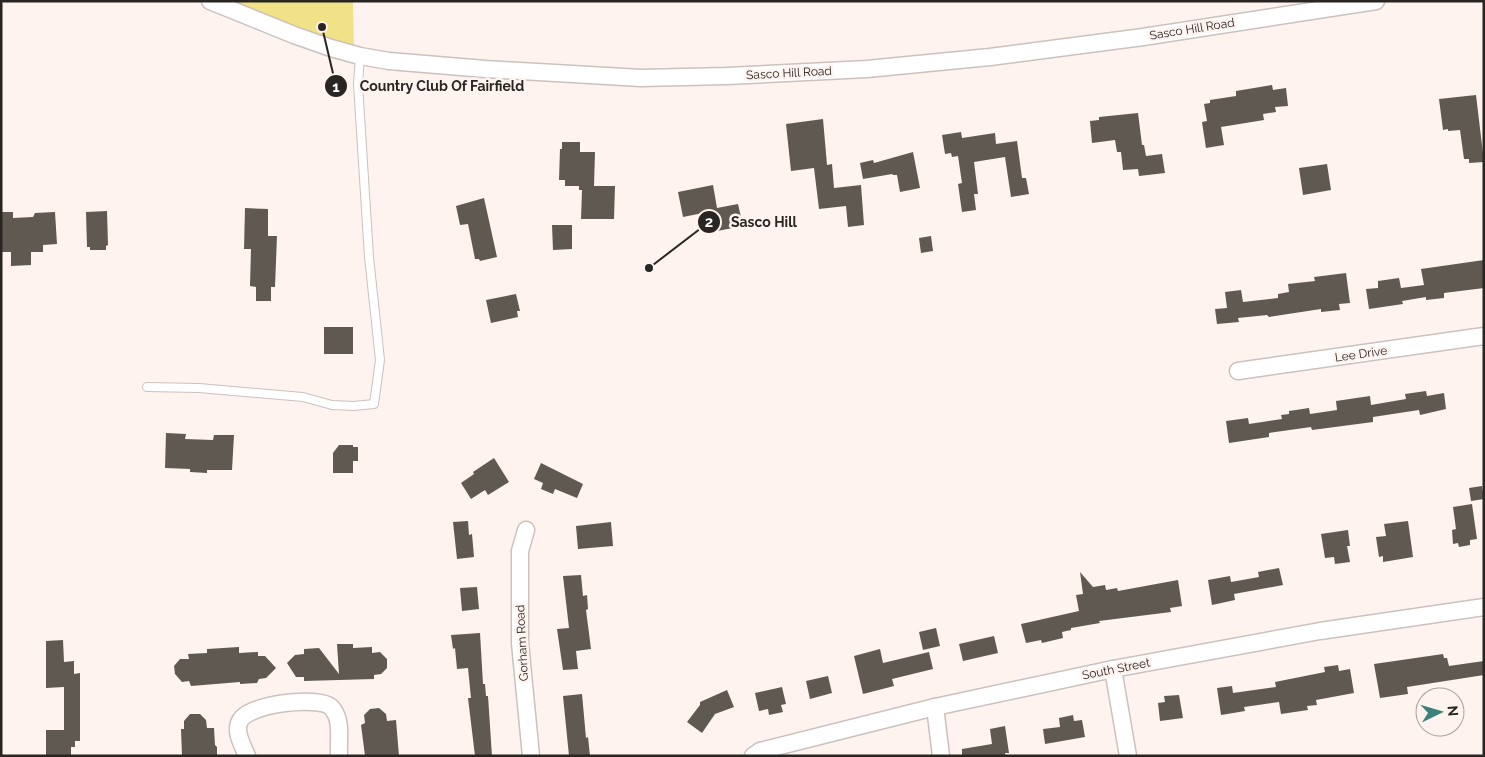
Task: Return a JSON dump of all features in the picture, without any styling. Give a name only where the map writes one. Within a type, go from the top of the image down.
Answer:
[{"type":"street","name":"Sasco Hill Road","points":[[210,1],[229,5],[303,38],[360,56],[389,61],[485,69],[641,78],[831,71],[1005,55],[1152,36],[1376,1]]},
{"type":"street","name":"Lee Drive","points":[[1238,371],[1484,336]]},
{"type":"street","name":"Gorham Road","points":[[526,530],[520,551],[520,643],[531,756]]},
{"type":"street","name":"South Street","points":[[753,756],[760,751],[935,707],[1113,669],[1320,631],[1484,607]]},
{"type":"street","points":[[1113,669],[1128,756]]},
{"type":"street","points":[[247,756],[238,733],[238,724],[241,717],[257,708],[271,704],[319,702],[331,706],[336,715],[340,756]]},
{"type":"street","points":[[935,707],[941,756]]},
{"type":"lane","points":[[147,387],[199,388],[302,397],[332,405],[354,406],[374,404],[380,360],[369,257],[358,84],[360,56]]},
{"type":"shaded area","points":[[230,1],[353,1],[354,50]]},
{"type":"building","points":[[1272,85],[1273,90],[1286,88],[1288,106],[1275,107],[1276,112],[1263,114],[1264,120],[1221,127],[1224,145],[1206,148],[1202,122],[1207,121],[1204,104],[1210,103],[1210,100],[1236,96],[1236,91]]},
{"type":"building","points":[[1476,95],[1484,162],[1469,163],[1469,159],[1464,159],[1460,130],[1443,130],[1439,99]]},
{"type":"building","points":[[1138,113],[1142,145],[1144,145],[1146,156],[1162,154],[1165,173],[1139,176],[1138,169],[1123,170],[1121,152],[1117,152],[1115,140],[1092,143],[1090,121],[1099,120],[1099,117]]},
{"type":"building","points":[[823,119],[827,165],[832,164],[834,188],[861,185],[864,225],[848,227],[846,206],[819,209],[814,168],[791,171],[786,124]]},
{"type":"building","points":[[961,132],[962,138],[995,133],[996,144],[1017,141],[1022,178],[1026,178],[1029,194],[1011,197],[1005,157],[974,162],[978,194],[974,194],[976,210],[962,212],[958,184],[962,183],[958,156],[952,157],[951,153],[945,154],[942,135]]},
{"type":"building","points":[[562,142],[580,142],[580,152],[595,152],[594,186],[615,186],[614,219],[581,219],[582,190],[579,190],[579,186],[565,186],[565,180],[559,180]]},
{"type":"building","points":[[913,152],[920,188],[900,192],[897,175],[892,174],[863,179],[860,163],[873,160],[874,163]]},
{"type":"building","points":[[1327,164],[1331,190],[1303,195],[1299,168]]},
{"type":"building","points":[[713,185],[717,208],[738,204],[743,226],[712,232],[708,212],[683,217],[678,192]]},
{"type":"building","points":[[484,198],[497,257],[480,261],[475,259],[468,224],[460,225],[456,206]]},
{"type":"building","points":[[245,208],[268,209],[268,236],[277,236],[275,287],[271,287],[271,301],[256,301],[256,287],[250,286],[251,249],[244,249]]},
{"type":"building","points":[[107,211],[108,245],[106,250],[90,250],[90,247],[87,247],[86,212]]},
{"type":"building","points":[[1,212],[13,212],[13,218],[33,217],[35,213],[55,212],[57,244],[43,245],[43,252],[31,252],[31,265],[11,266],[11,252],[1,252]]},
{"type":"building","points":[[552,225],[572,225],[572,249],[553,250]]},
{"type":"building","points":[[931,236],[933,251],[921,253],[919,238]]},
{"type":"building","points":[[1484,260],[1484,288],[1444,293],[1444,298],[1426,300],[1426,297],[1402,301],[1403,304],[1369,309],[1366,289],[1378,288],[1378,281],[1399,278],[1401,288],[1424,285],[1421,269]]},
{"type":"building","points":[[1346,273],[1350,303],[1339,304],[1340,310],[1321,312],[1321,309],[1269,317],[1267,315],[1238,318],[1239,322],[1217,324],[1215,309],[1227,308],[1225,292],[1241,290],[1243,302],[1278,298],[1278,294],[1289,292],[1288,284],[1315,281],[1314,277]]},
{"type":"building","points":[[516,294],[520,311],[517,311],[518,317],[491,323],[486,300]]},
{"type":"building","points":[[324,327],[353,327],[353,354],[324,354]]},
{"type":"building","points":[[1426,391],[1427,396],[1444,393],[1446,409],[1420,415],[1419,410],[1373,417],[1373,422],[1312,430],[1311,427],[1269,433],[1269,437],[1229,443],[1226,421],[1248,418],[1249,424],[1282,419],[1281,415],[1289,414],[1289,411],[1309,408],[1310,414],[1337,410],[1336,401],[1370,396],[1371,405],[1406,399],[1405,394]]},
{"type":"building","points":[[166,433],[186,434],[185,439],[213,440],[214,435],[234,435],[232,470],[207,470],[207,473],[190,472],[190,469],[165,468]]},
{"type":"building","points":[[339,445],[358,447],[358,461],[353,461],[353,473],[333,473],[333,453]]},
{"type":"building","points":[[494,458],[509,482],[488,495],[485,490],[471,499],[461,483],[474,474],[473,472]]},
{"type":"building","points":[[541,463],[583,484],[577,498],[555,489],[553,494],[541,489],[543,483],[534,479]]},
{"type":"building","points":[[1482,486],[1484,499],[1471,501],[1469,488]]},
{"type":"building","points":[[1472,504],[1477,539],[1470,540],[1470,545],[1459,547],[1458,543],[1453,544],[1452,530],[1456,529],[1453,507]]},
{"type":"building","points":[[468,521],[469,535],[472,534],[474,557],[457,559],[453,522]]},
{"type":"building","points":[[1408,521],[1413,557],[1383,562],[1383,556],[1379,557],[1376,537],[1386,536],[1384,524]]},
{"type":"building","points":[[611,522],[613,546],[578,549],[576,526]]},
{"type":"building","points":[[1348,530],[1350,546],[1347,546],[1350,562],[1335,564],[1334,557],[1325,558],[1321,534]]},
{"type":"building","points":[[1279,568],[1283,585],[1234,594],[1235,600],[1212,605],[1208,580],[1230,576],[1231,582],[1259,577],[1258,572]]},
{"type":"building","points":[[1080,572],[1093,587],[1105,585],[1106,590],[1117,588],[1118,591],[1178,580],[1182,606],[1170,608],[1171,612],[1099,621],[1100,623],[1071,628],[1071,630],[1062,632],[1063,638],[1042,643],[1041,640],[1026,643],[1021,624],[1079,611],[1076,595],[1083,594]]},
{"type":"building","points":[[581,575],[583,596],[587,595],[588,609],[586,610],[591,649],[576,651],[578,669],[563,670],[557,629],[569,628],[563,576]]},
{"type":"building","points":[[477,587],[479,609],[462,611],[460,588]]},
{"type":"building","points":[[936,628],[940,646],[923,650],[919,632]]},
{"type":"building","points":[[480,633],[483,684],[485,684],[486,696],[488,696],[492,756],[475,756],[468,698],[471,698],[468,668],[457,669],[455,648],[453,649],[451,635]]},
{"type":"building","points":[[994,636],[998,653],[963,661],[959,644]]},
{"type":"building","points":[[63,640],[64,662],[74,661],[74,674],[80,673],[80,741],[75,741],[75,747],[71,747],[71,756],[46,756],[46,730],[64,730],[64,687],[46,688],[46,641]]},
{"type":"building","points":[[337,644],[353,644],[353,648],[372,647],[372,653],[380,652],[387,659],[387,668],[381,674],[374,675],[374,679],[304,681],[304,677],[296,677],[287,663],[295,655],[304,654],[304,649],[319,648],[339,674]]},
{"type":"building","points":[[239,647],[239,653],[258,652],[258,656],[265,656],[276,668],[266,678],[259,679],[257,683],[240,684],[240,682],[191,686],[189,681],[182,682],[175,674],[174,666],[180,659],[189,659],[188,654],[207,653],[207,649]]},
{"type":"building","points":[[880,649],[883,663],[929,652],[933,669],[892,679],[894,686],[863,694],[854,656]]},
{"type":"building","points":[[1443,654],[1444,658],[1447,658],[1449,666],[1484,661],[1484,675],[1407,687],[1408,694],[1380,698],[1374,664]]},
{"type":"building","points":[[1338,665],[1339,671],[1350,669],[1354,693],[1316,700],[1317,705],[1307,706],[1308,710],[1281,714],[1279,702],[1244,707],[1245,711],[1221,715],[1217,688],[1232,686],[1233,693],[1276,687],[1275,682],[1325,672],[1324,667]]},
{"type":"building","points":[[828,676],[832,693],[810,699],[806,681]]},
{"type":"building","points":[[782,687],[786,704],[781,705],[783,712],[769,715],[768,709],[759,711],[755,693]]},
{"type":"building","points":[[727,690],[734,707],[715,714],[702,733],[687,722],[700,705],[700,702]]},
{"type":"building","points":[[582,694],[586,738],[588,737],[590,756],[569,756],[563,696]]},
{"type":"building","points":[[1179,695],[1183,718],[1160,721],[1158,703],[1165,702],[1164,696]]},
{"type":"building","points":[[379,708],[386,714],[387,721],[396,720],[399,756],[365,756],[361,725],[365,723],[364,715],[370,709]]},
{"type":"building","points":[[190,714],[200,714],[206,720],[207,728],[214,728],[217,756],[182,756],[181,729],[184,729],[184,721]]},
{"type":"building","points":[[1073,715],[1074,721],[1082,720],[1085,737],[1045,744],[1043,729],[1060,727],[1059,718]]},
{"type":"building","points":[[1005,726],[1009,753],[1005,753],[1006,756],[962,756],[962,749],[992,744],[990,729]]},
{"type":"place","name":"Country Club Of Fairfield","points":[[322,27]]},
{"type":"place","name":"Sasco Hill","points":[[649,268]]}]
